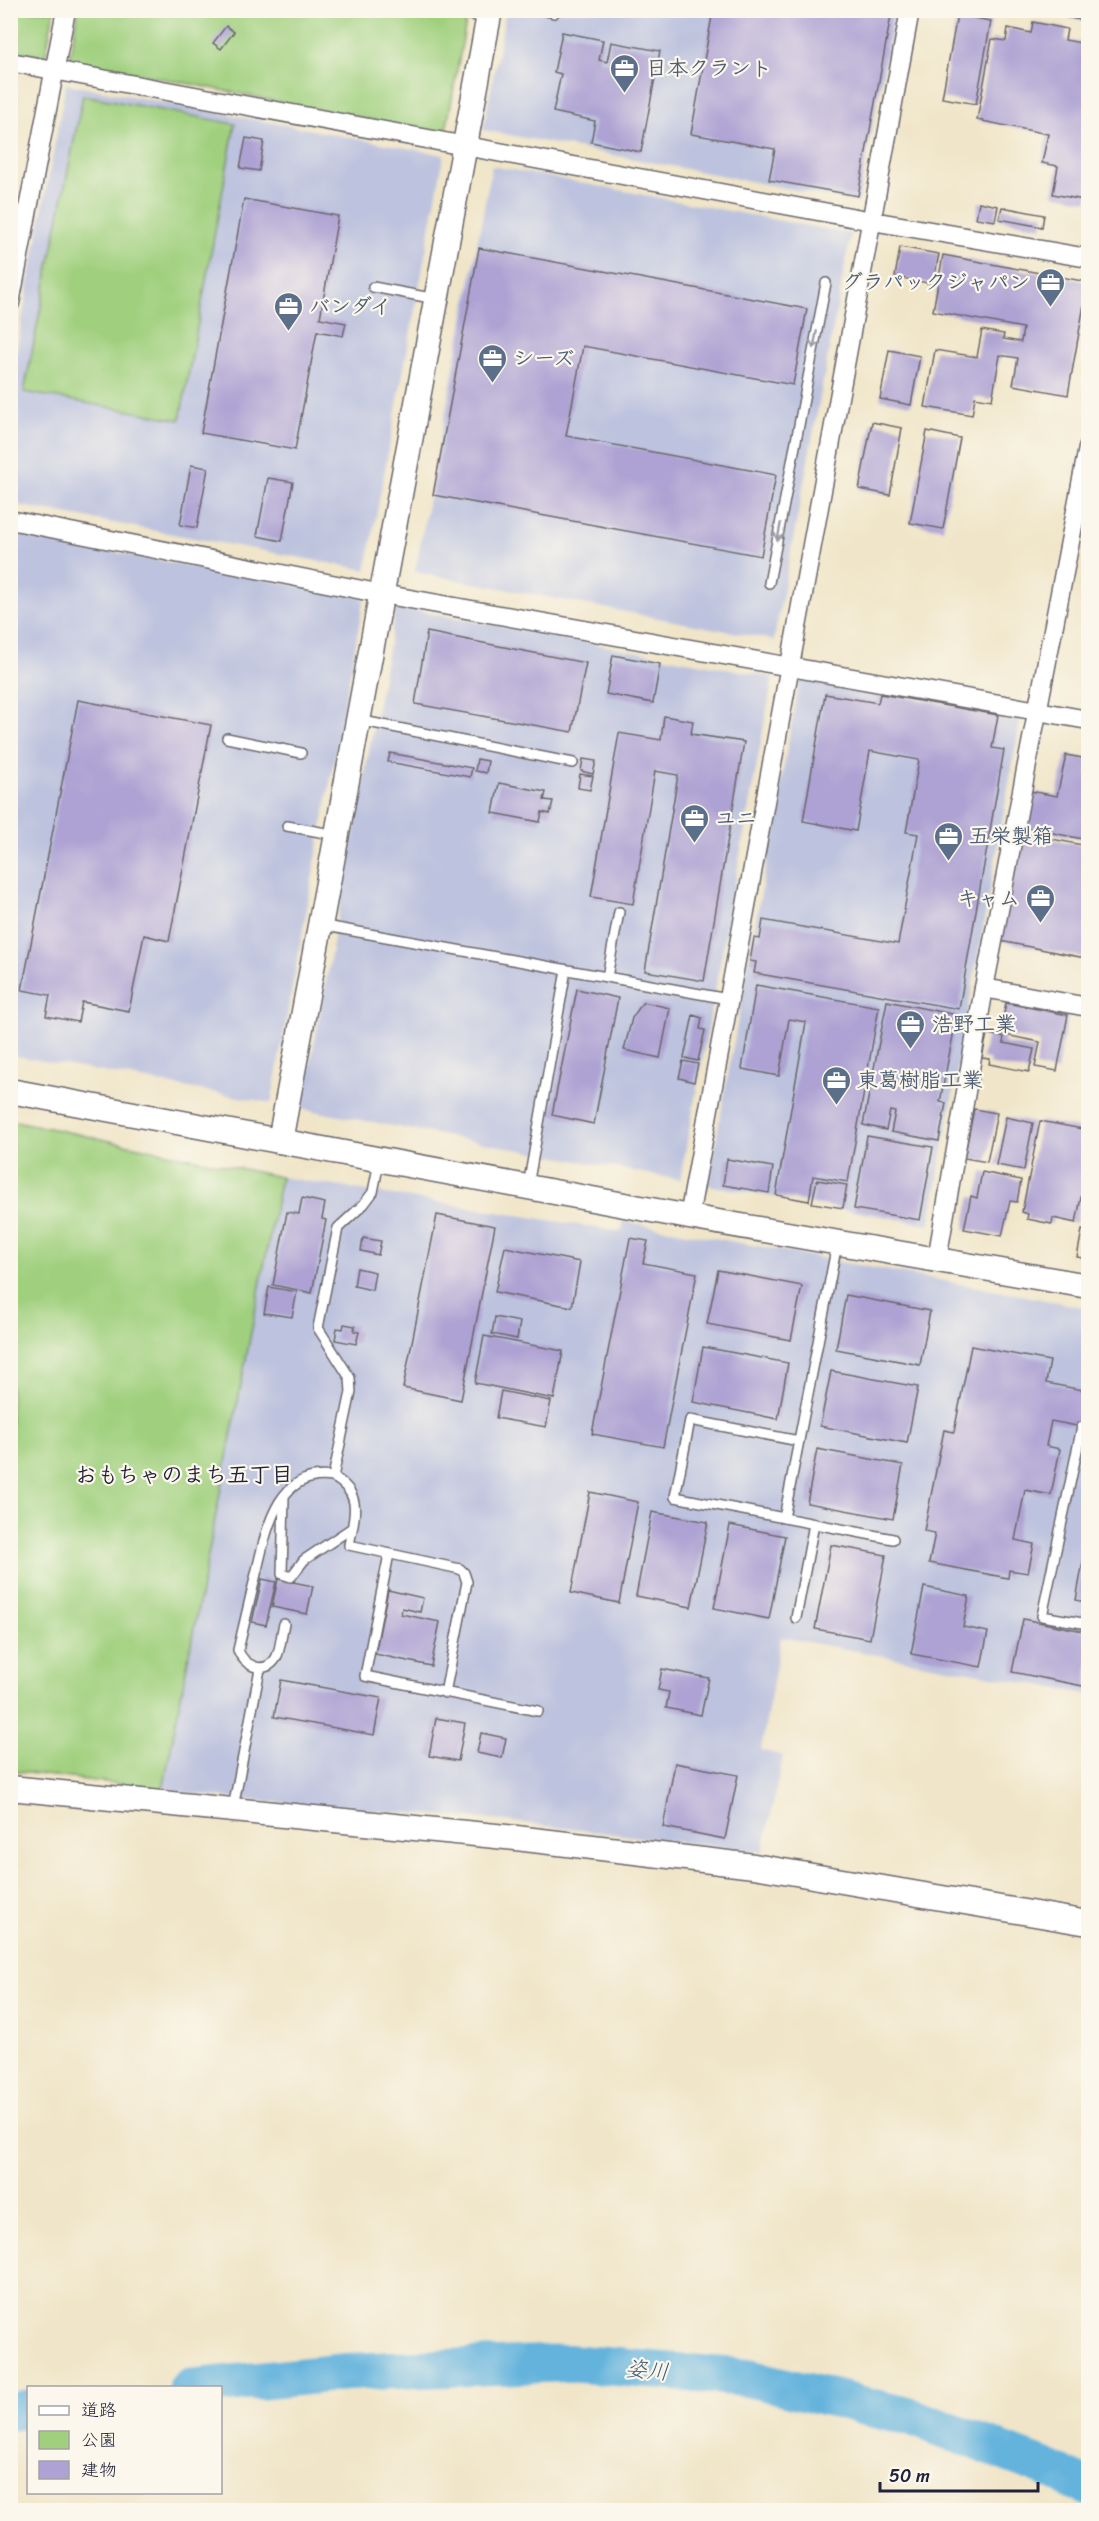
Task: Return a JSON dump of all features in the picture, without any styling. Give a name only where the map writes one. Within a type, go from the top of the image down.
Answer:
[{"type":"street","points":[[10,303],[66,10]]},
{"type":"street","points":[[689,1217],[910,10]]},
{"type":"street","points":[[280,1141],[490,14]]},
{"type":"street","points":[[10,62],[872,221],[1089,258]]},
{"type":"street","points":[[937,1259],[984,988],[1038,711],[1085,488],[1089,448]]},
{"type":"street","points":[[10,520],[382,594],[1089,720]]},
{"type":"street","points":[[984,988],[1089,1006]]},
{"type":"street","points":[[10,1091],[689,1217],[1089,1286]]},
{"type":"street","points":[[10,1788],[516,1838],[754,1866],[1089,1923]]},
{"type":"lane","points":[[446,10],[490,14]]},
{"type":"lane","points":[[543,10],[554,13]]},
{"type":"lane","points":[[769,584],[826,283]]},
{"type":"lane","points":[[373,287],[437,299]]},
{"type":"lane","points":[[358,720],[573,763]]},
{"type":"lane","points":[[227,738],[301,753]]},
{"type":"lane","points":[[287,826],[337,835]]},
{"type":"lane","points":[[607,977],[619,912]]},
{"type":"lane","points":[[320,925],[728,999]]},
{"type":"lane","points":[[527,1187],[566,970]]},
{"type":"lane","points":[[333,1477],[351,1392],[350,1378],[318,1328],[338,1228],[364,1204],[373,1191],[379,1160]]},
{"type":"lane","points":[[784,1518],[838,1242]]},
{"type":"lane","points":[[799,1442],[690,1420],[675,1497],[893,1539]]},
{"type":"lane","points":[[1082,1427],[1042,1616],[1089,1624]]},
{"type":"lane","points":[[284,1624],[276,1657],[270,1664],[260,1669],[251,1666],[241,1658],[238,1650],[270,1519],[284,1496],[299,1481],[322,1476],[333,1477],[344,1483],[352,1493],[355,1509],[349,1545],[460,1569],[464,1573],[467,1582],[446,1693]]},
{"type":"lane","points":[[284,1496],[282,1574],[291,1577],[304,1560],[352,1527]]},
{"type":"lane","points":[[796,1618],[814,1524]]},
{"type":"lane","points":[[389,1554],[365,1676],[538,1711]]},
{"type":"lane","points":[[232,1811],[260,1669]]},
{"type":"shaded area","points":[[506,11],[895,11],[858,202],[483,130]]},
{"type":"shaded area","points":[[66,84],[444,155],[366,570],[11,504],[11,379]]},
{"type":"shaded area","name":"シーズ","points":[[492,166],[851,234],[774,640],[415,572]]},
{"type":"shaded area","points":[[10,533],[364,598],[271,1103],[11,1055]]},
{"type":"shaded area","name":"ユニ","points":[[396,607],[773,677],[680,1180],[302,1109]]},
{"type":"shaded area","points":[[800,677],[1021,717],[929,1225],[708,1185]]},
{"type":"shaded area","points":[[281,1177],[622,1232],[623,1221],[1088,1308],[1088,1694],[781,1637],[761,1750],[783,1756],[763,1852],[507,1821],[235,1799],[163,1789]]},
{"type":"green space","points":[[10,11],[54,11],[45,57],[11,50]]},
{"type":"green space","points":[[78,11],[468,11],[446,131],[438,133],[69,60]]},
{"type":"green space","points":[[83,95],[235,124],[180,420],[24,392]]},
{"type":"green space","points":[[11,1120],[281,1177],[163,1789],[11,1771]]},
{"type":"building","points":[[713,10],[892,10],[858,196],[769,180],[775,149],[691,134]]},
{"type":"building","points":[[927,10],[949,10],[948,18],[926,14]]},
{"type":"building","points":[[1035,10],[1088,10],[1088,21],[1035,12]]},
{"type":"building","points":[[957,15],[991,21],[976,104],[942,98]]},
{"type":"building","points":[[1033,22],[1067,29],[1065,40],[1081,43],[1083,38],[1088,39],[1088,201],[1053,194],[1058,166],[1042,163],[1048,134],[977,120],[992,39],[1006,41],[1008,28],[1031,33]]},
{"type":"building","points":[[226,26],[234,32],[221,49],[213,43]]},
{"type":"building","points":[[562,32],[603,40],[599,60],[607,62],[611,42],[660,51],[641,152],[591,142],[595,121],[553,112],[561,74],[554,72]]},
{"type":"building","points":[[246,138],[264,141],[259,171],[240,168]]},
{"type":"building","points":[[244,199],[338,216],[320,318],[346,323],[343,336],[317,331],[295,450],[201,433]]},
{"type":"building","points":[[979,202],[998,206],[995,221],[976,218]]},
{"type":"building","points":[[1002,207],[1044,215],[1042,227],[999,219]]},
{"type":"building","points":[[900,247],[939,254],[933,284],[895,277]]},
{"type":"building","points":[[479,248],[807,309],[793,385],[583,346],[566,436],[776,475],[761,556],[433,495]]},
{"type":"building","points":[[943,255],[1088,282],[1068,395],[1013,385],[1018,358],[1000,355],[992,400],[975,397],[972,415],[925,407],[935,350],[977,357],[982,330],[1004,334],[1003,339],[1021,342],[1023,328],[933,311]]},
{"type":"building","points":[[889,350],[920,356],[911,405],[880,399]]},
{"type":"building","points":[[872,422],[902,428],[890,495],[859,489]]},
{"type":"building","points":[[927,431],[960,438],[943,529],[910,523]]},
{"type":"building","points":[[191,465],[208,468],[197,528],[180,525]]},
{"type":"building","points":[[268,478],[293,482],[282,541],[257,536]]},
{"type":"building","points":[[427,632],[586,663],[572,732],[415,704]]},
{"type":"building","points":[[613,655],[660,664],[653,703],[606,694]]},
{"type":"building","points":[[825,694],[878,703],[880,694],[998,715],[992,748],[1004,750],[959,1009],[754,973],[756,962],[750,961],[754,938],[760,939],[763,920],[898,944],[918,834],[906,832],[919,760],[870,751],[856,831],[803,821]]},
{"type":"building","points":[[78,700],[211,725],[169,941],[144,935],[129,1011],[82,1002],[78,1022],[46,1016],[50,995],[22,990]]},
{"type":"building","points":[[664,716],[693,721],[691,734],[744,742],[704,981],[645,971],[678,775],[655,771],[633,904],[591,897],[619,733],[661,740]]},
{"type":"building","points":[[390,753],[472,768],[470,777],[388,762]]},
{"type":"building","points":[[1066,755],[1088,759],[1088,840],[1023,827],[1030,791],[1057,796]]},
{"type":"building","points":[[477,759],[488,761],[486,773],[475,771]]},
{"type":"building","points":[[583,759],[596,761],[593,774],[581,771]]},
{"type":"building","points":[[580,774],[593,776],[590,790],[578,788]]},
{"type":"building","points":[[499,783],[546,792],[544,800],[553,801],[550,814],[542,812],[540,822],[493,813]]},
{"type":"building","points":[[1021,833],[1088,846],[1088,942],[1085,958],[1000,941]]},
{"type":"building","points":[[756,985],[879,1007],[848,1182],[813,1176],[809,1201],[776,1195],[806,1022],[789,1019],[779,1076],[742,1069]]},
{"type":"building","points":[[577,989],[618,998],[594,1124],[552,1115]]},
{"type":"building","points":[[887,1001],[957,1015],[940,1102],[946,1103],[939,1141],[891,1132],[895,1112],[890,1111],[886,1130],[863,1125]]},
{"type":"building","points":[[643,1002],[670,1008],[660,1058],[624,1050],[632,1018]]},
{"type":"building","points":[[1006,1003],[1068,1015],[1057,1071],[1035,1067],[1040,1042],[1000,1034]]},
{"type":"building","points":[[693,1015],[702,1018],[700,1029],[705,1030],[698,1061],[684,1058]]},
{"type":"building","points":[[987,1034],[1004,1037],[1003,1043],[1034,1049],[1029,1072],[989,1064],[990,1059],[982,1058]]},
{"type":"building","points":[[683,1061],[698,1064],[694,1082],[679,1078]]},
{"type":"building","points":[[974,1109],[997,1113],[987,1162],[964,1158]]},
{"type":"building","points":[[1006,1117],[1033,1123],[1024,1170],[996,1165]]},
{"type":"building","points":[[1040,1121],[1088,1130],[1088,1162],[1076,1223],[1053,1218],[1052,1224],[1027,1219],[1028,1214],[1022,1212]]},
{"type":"building","points":[[867,1136],[933,1147],[920,1220],[854,1209]]},
{"type":"building","points":[[727,1159],[773,1167],[769,1193],[723,1185]]},
{"type":"building","points":[[982,1172],[1021,1180],[1017,1202],[1010,1201],[1002,1236],[964,1229],[971,1196],[977,1198]]},
{"type":"building","points":[[817,1180],[847,1185],[843,1208],[812,1203]]},
{"type":"building","points":[[302,1198],[325,1203],[322,1219],[326,1220],[312,1293],[273,1285],[287,1212],[299,1214]]},
{"type":"building","points":[[437,1215],[495,1226],[461,1400],[403,1388]]},
{"type":"building","points":[[1082,1230],[1088,1231],[1088,1259],[1077,1257]]},
{"type":"building","points":[[363,1238],[381,1241],[378,1255],[361,1251]]},
{"type":"building","points":[[630,1238],[648,1241],[643,1263],[697,1273],[663,1447],[592,1434]]},
{"type":"building","points":[[505,1247],[580,1262],[572,1307],[495,1292]]},
{"type":"building","points":[[357,1268],[375,1272],[372,1290],[354,1286]]},
{"type":"building","points":[[718,1270],[802,1286],[791,1340],[707,1324]]},
{"type":"building","points":[[269,1287],[297,1292],[292,1317],[264,1313]]},
{"type":"building","points":[[846,1295],[930,1311],[920,1365],[836,1349]]},
{"type":"building","points":[[495,1317],[520,1322],[517,1339],[492,1334]]},
{"type":"building","points":[[344,1324],[355,1326],[354,1331],[359,1332],[356,1344],[335,1340],[337,1328],[343,1329]]},
{"type":"building","points":[[484,1336],[563,1351],[554,1399],[475,1383]]},
{"type":"building","points":[[971,1346],[1050,1361],[1046,1383],[1088,1391],[1088,1428],[1051,1421],[1046,1446],[1060,1449],[1051,1495],[1025,1490],[1015,1540],[1034,1544],[1028,1573],[1009,1570],[1008,1578],[929,1563],[935,1533],[924,1531],[944,1430],[954,1432]]},
{"type":"building","points":[[703,1347],[788,1363],[778,1419],[693,1402]]},
{"type":"building","points":[[831,1371],[918,1387],[907,1443],[820,1426]]},
{"type":"building","points":[[501,1391],[551,1401],[546,1427],[496,1418]]},
{"type":"building","points":[[817,1449],[903,1465],[893,1519],[807,1503]]},
{"type":"building","points":[[590,1492],[638,1502],[619,1603],[571,1593]]},
{"type":"building","points":[[652,1512],[708,1522],[691,1607],[636,1596]]},
{"type":"building","points":[[730,1525],[785,1536],[769,1619],[714,1608]]},
{"type":"building","points":[[1088,1540],[1088,1603],[1076,1600]]},
{"type":"building","points":[[831,1545],[886,1555],[870,1639],[815,1629]]},
{"type":"building","points":[[262,1579],[276,1582],[266,1625],[252,1622]]},
{"type":"building","points":[[278,1579],[313,1586],[307,1614],[272,1607]]},
{"type":"building","points":[[924,1587],[969,1596],[963,1627],[988,1632],[981,1667],[911,1654]]},
{"type":"building","points":[[388,1590],[423,1598],[420,1612],[402,1608],[401,1614],[440,1622],[431,1666],[375,1654]]},
{"type":"building","points":[[1023,1619],[1088,1632],[1088,1687],[1012,1672]]},
{"type":"building","points":[[662,1669],[709,1678],[701,1715],[666,1708],[669,1692],[658,1690]]},
{"type":"building","points":[[281,1680],[381,1698],[374,1735],[274,1717]]},
{"type":"building","points":[[436,1718],[465,1723],[458,1761],[429,1756]]},
{"type":"building","points":[[481,1733],[506,1738],[502,1758],[477,1753]]},
{"type":"building","points":[[675,1763],[738,1775],[725,1839],[663,1827]]},
{"type":"waterway","name":"姿川","points":[[208,2386],[346,2372],[568,2363],[748,2378],[912,2417],[1044,2467],[1088,2487]]},
{"type":"waterway","name":"姿川","points":[[10,2412],[27,2409]]},
{"type":"place","name":"日本クラント","points":[[625,94]]},
{"type":"place","name":"グラパックジャパン","points":[[1051,308]]},
{"type":"place","name":"バンダイ","points":[[288,332]]},
{"type":"place","name":"シーズ","points":[[492,384]]},
{"type":"place","name":"ユニ","points":[[694,844]]},
{"type":"place","name":"五栄製箱","points":[[948,862]]},
{"type":"place","name":"キャム","points":[[1041,924]]},
{"type":"place","name":"浩野工業","points":[[911,1050]]},
{"type":"place","name":"東葛樹脂工業","points":[[836,1106]]},
{"type":"district","name":"おもちゃのまち五丁目","points":[[184,1474]]}]
